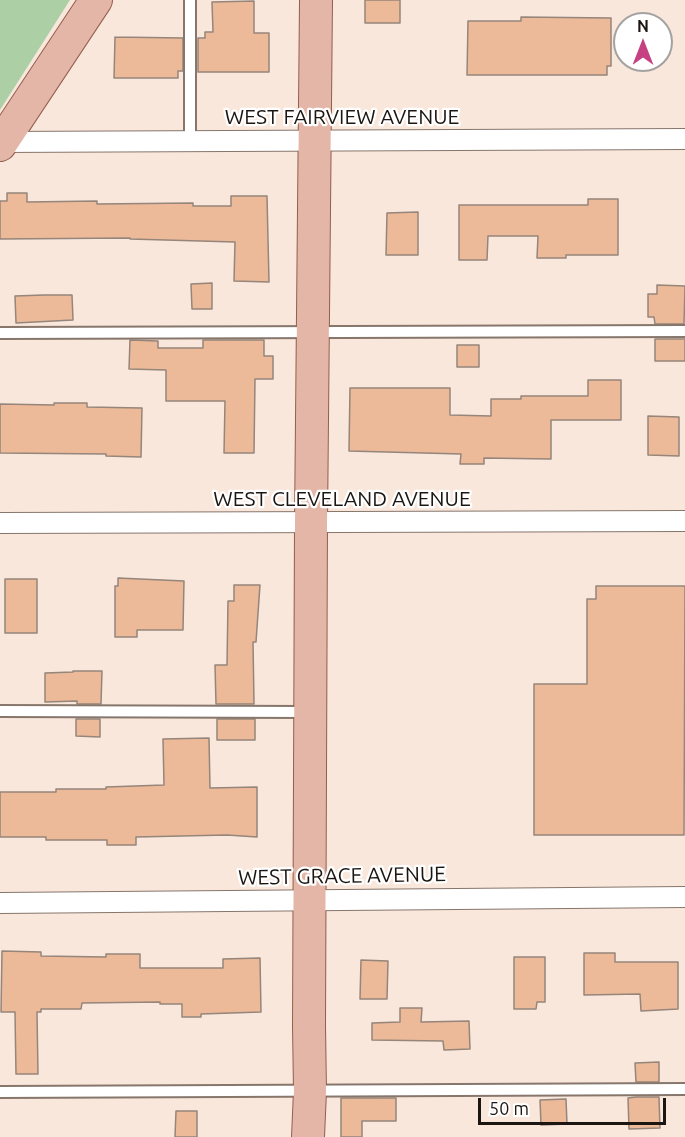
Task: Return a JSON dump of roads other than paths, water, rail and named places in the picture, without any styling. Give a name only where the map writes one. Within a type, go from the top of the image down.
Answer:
[{"type":"main road","points":[[1,143],[96,0]]},
{"type":"main road","points":[[308,1137],[316,0]]},
{"type":"street","name":"WEST FAIRVIEW AVENUE","points":[[1,143],[685,139]]},
{"type":"street","name":"WEST CLEVELAND AVENUE","points":[[0,523],[311,524],[685,521]]},
{"type":"street","name":"WEST GRACE AVENUE","points":[[0,903],[685,897]]},
{"type":"lane","points":[[190,0],[190,141]]},
{"type":"lane","points":[[0,333],[685,331]]},
{"type":"lane","points":[[0,711],[310,712]]},
{"type":"lane","points":[[0,1092],[685,1089]]}]
